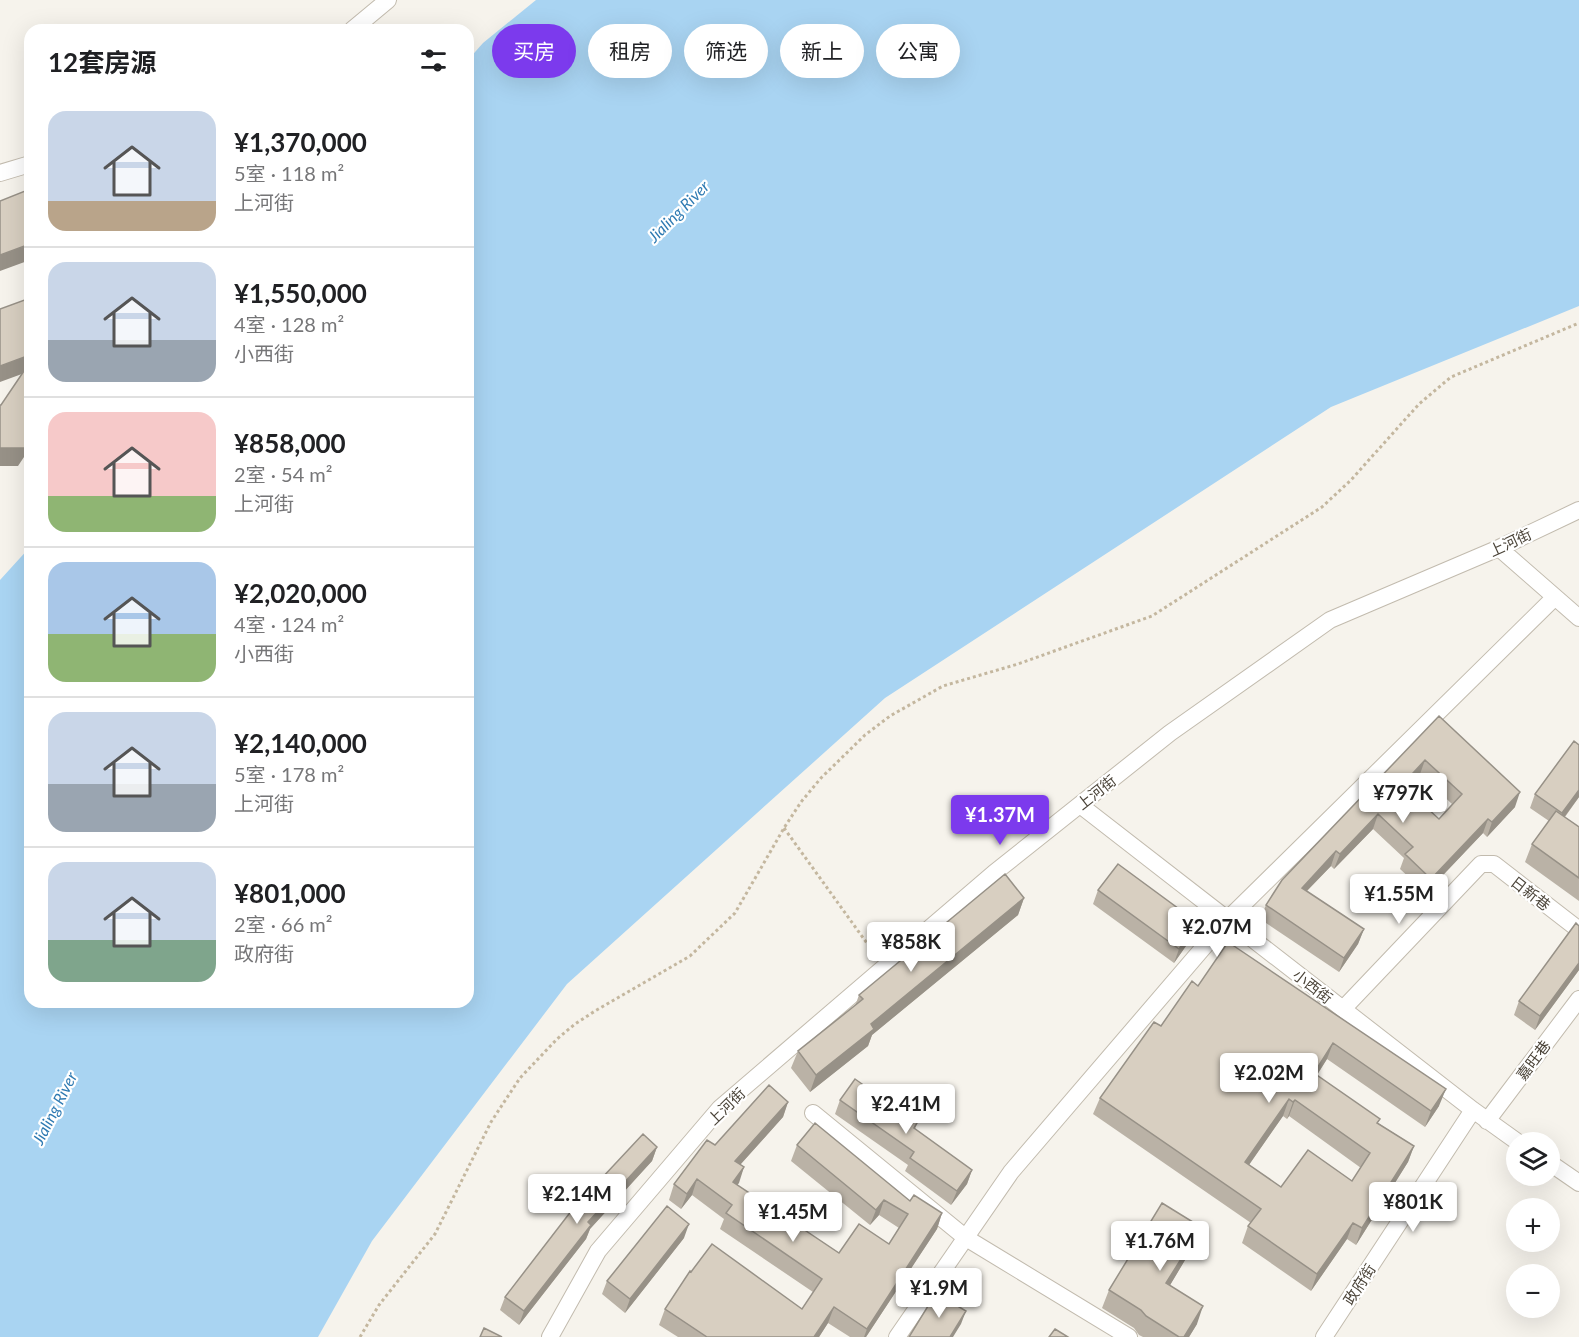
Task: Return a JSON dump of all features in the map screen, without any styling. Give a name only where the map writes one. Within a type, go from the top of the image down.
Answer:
[{"type":"street","points":[[359,24],[388,0]]},
{"type":"street","points":[[0,173],[24,166]]},
{"type":"street","name":"上河街","points":[[550,1337],[598,1251],[720,1108],[994,873],[1170,734],[1330,620],[1499,548],[1579,510]]},
{"type":"street","points":[[1499,548],[1579,618]]},
{"type":"street","points":[[897,1337],[1011,1172],[1227,920],[1555,597]]},
{"type":"street","name":"小西街","points":[[1080,805],[1506,1134]]},
{"type":"street","name":"日新巷","points":[[1343,1009],[1481,864],[1494,864],[1579,930]]},
{"type":"street","name":"嘉旺巷","points":[[1487,1121],[1579,999]]},
{"type":"street","name":"政府街","points":[[1324,1337],[1473,1110]]},
{"type":"street","points":[[813,1113],[966,1238],[1129,1337]]},
{"type":"street","points":[[1560,1170],[1579,1184]]},
{"type":"path","points":[[360,1337],[379,1305],[435,1234],[491,1122],[520,1078],[557,1039],[575,1024],[690,956],[735,913],[784,828],[821,778],[843,755],[890,716],[943,686],[1018,664],[1152,616],[1322,507],[1351,480],[1419,405],[1451,377],[1579,323]]},
{"type":"path","points":[[784,828],[884,967]]},
{"type":"water","name":"Jialing River","points":[[536,0],[1579,0],[1579,306],[1331,407],[885,698],[567,984],[372,1241],[318,1337],[0,1337],[0,580],[24,554],[24,1008],[474,1008],[474,53],[492,36],[492,78],[576,78],[576,24],[506,24]]},
{"type":"building","points":[[24,191],[24,246],[0,255],[0,201]]},
{"type":"building","points":[[24,300],[24,357],[0,366],[0,309]]},
{"type":"building","points":[[24,371],[24,448],[0,448],[1,405]]},
{"type":"building","points":[[1439,716],[1520,792],[1492,822],[1488,819],[1431,879],[1405,854],[1413,847],[1378,814],[1340,854],[1336,851],[1302,888],[1364,929],[1344,958],[1266,905],[1282,880]],"holes":[[[1425,760],[1462,794],[1439,819],[1402,785]]]},
{"type":"building","points":[[1574,741],[1579,745],[1579,790],[1562,813],[1535,794]]},
{"type":"building","points":[[1556,811],[1579,827],[1579,878],[1532,844]]},
{"type":"building","points":[[1118,864],[1198,923],[1179,949],[1098,890]]},
{"type":"building","points":[[1005,874],[1024,898],[871,1024],[874,1029],[816,1075],[798,1051],[863,999],[859,995]]},
{"type":"building","points":[[1576,923],[1579,926],[1579,963],[1540,1016],[1519,1001]]},
{"type":"building","points":[[1228,942],[1446,1089],[1431,1111],[1333,1043],[1314,1073],[1380,1119],[1377,1123],[1414,1146],[1362,1228],[1353,1223],[1317,1274],[1248,1226],[1261,1209],[1100,1098],[1154,1022],[1161,1026],[1192,981],[1198,986]],"holes":[[[1289,1099],[1293,1102],[1295,1100],[1370,1153],[1352,1181],[1308,1150],[1281,1187],[1245,1162]]]},
{"type":"building","points":[[855,1079],[917,1123],[914,1128],[972,1170],[957,1191],[910,1158],[914,1152],[840,1100]]},
{"type":"building","points":[[769,1085],[788,1102],[735,1161],[744,1167],[733,1182],[839,1253],[859,1224],[889,1244],[908,1214],[884,1200],[876,1210],[797,1145],[815,1123],[910,1201],[914,1195],[942,1213],[867,1329],[834,1307],[814,1337],[707,1337],[665,1309],[690,1271],[712,1244],[802,1309],[822,1279],[726,1213],[732,1205],[697,1179],[687,1194],[674,1184],[707,1140],[715,1145]]},
{"type":"building","points":[[643,1134],[657,1147],[588,1222],[591,1225],[524,1311],[505,1297],[572,1210]]},
{"type":"building","points":[[1162,1203],[1201,1227],[1166,1283],[1203,1306],[1184,1337],[1179,1337],[1109,1290]]},
{"type":"building","points":[[667,1206],[689,1224],[630,1299],[607,1281]]},
{"type":"building","points":[[936,1293],[966,1311],[950,1337],[909,1337]]},
{"type":"building","points":[[484,1328],[502,1337],[480,1337]]},
{"type":"building","points":[[1055,1329],[1068,1337],[1049,1337]]}]
